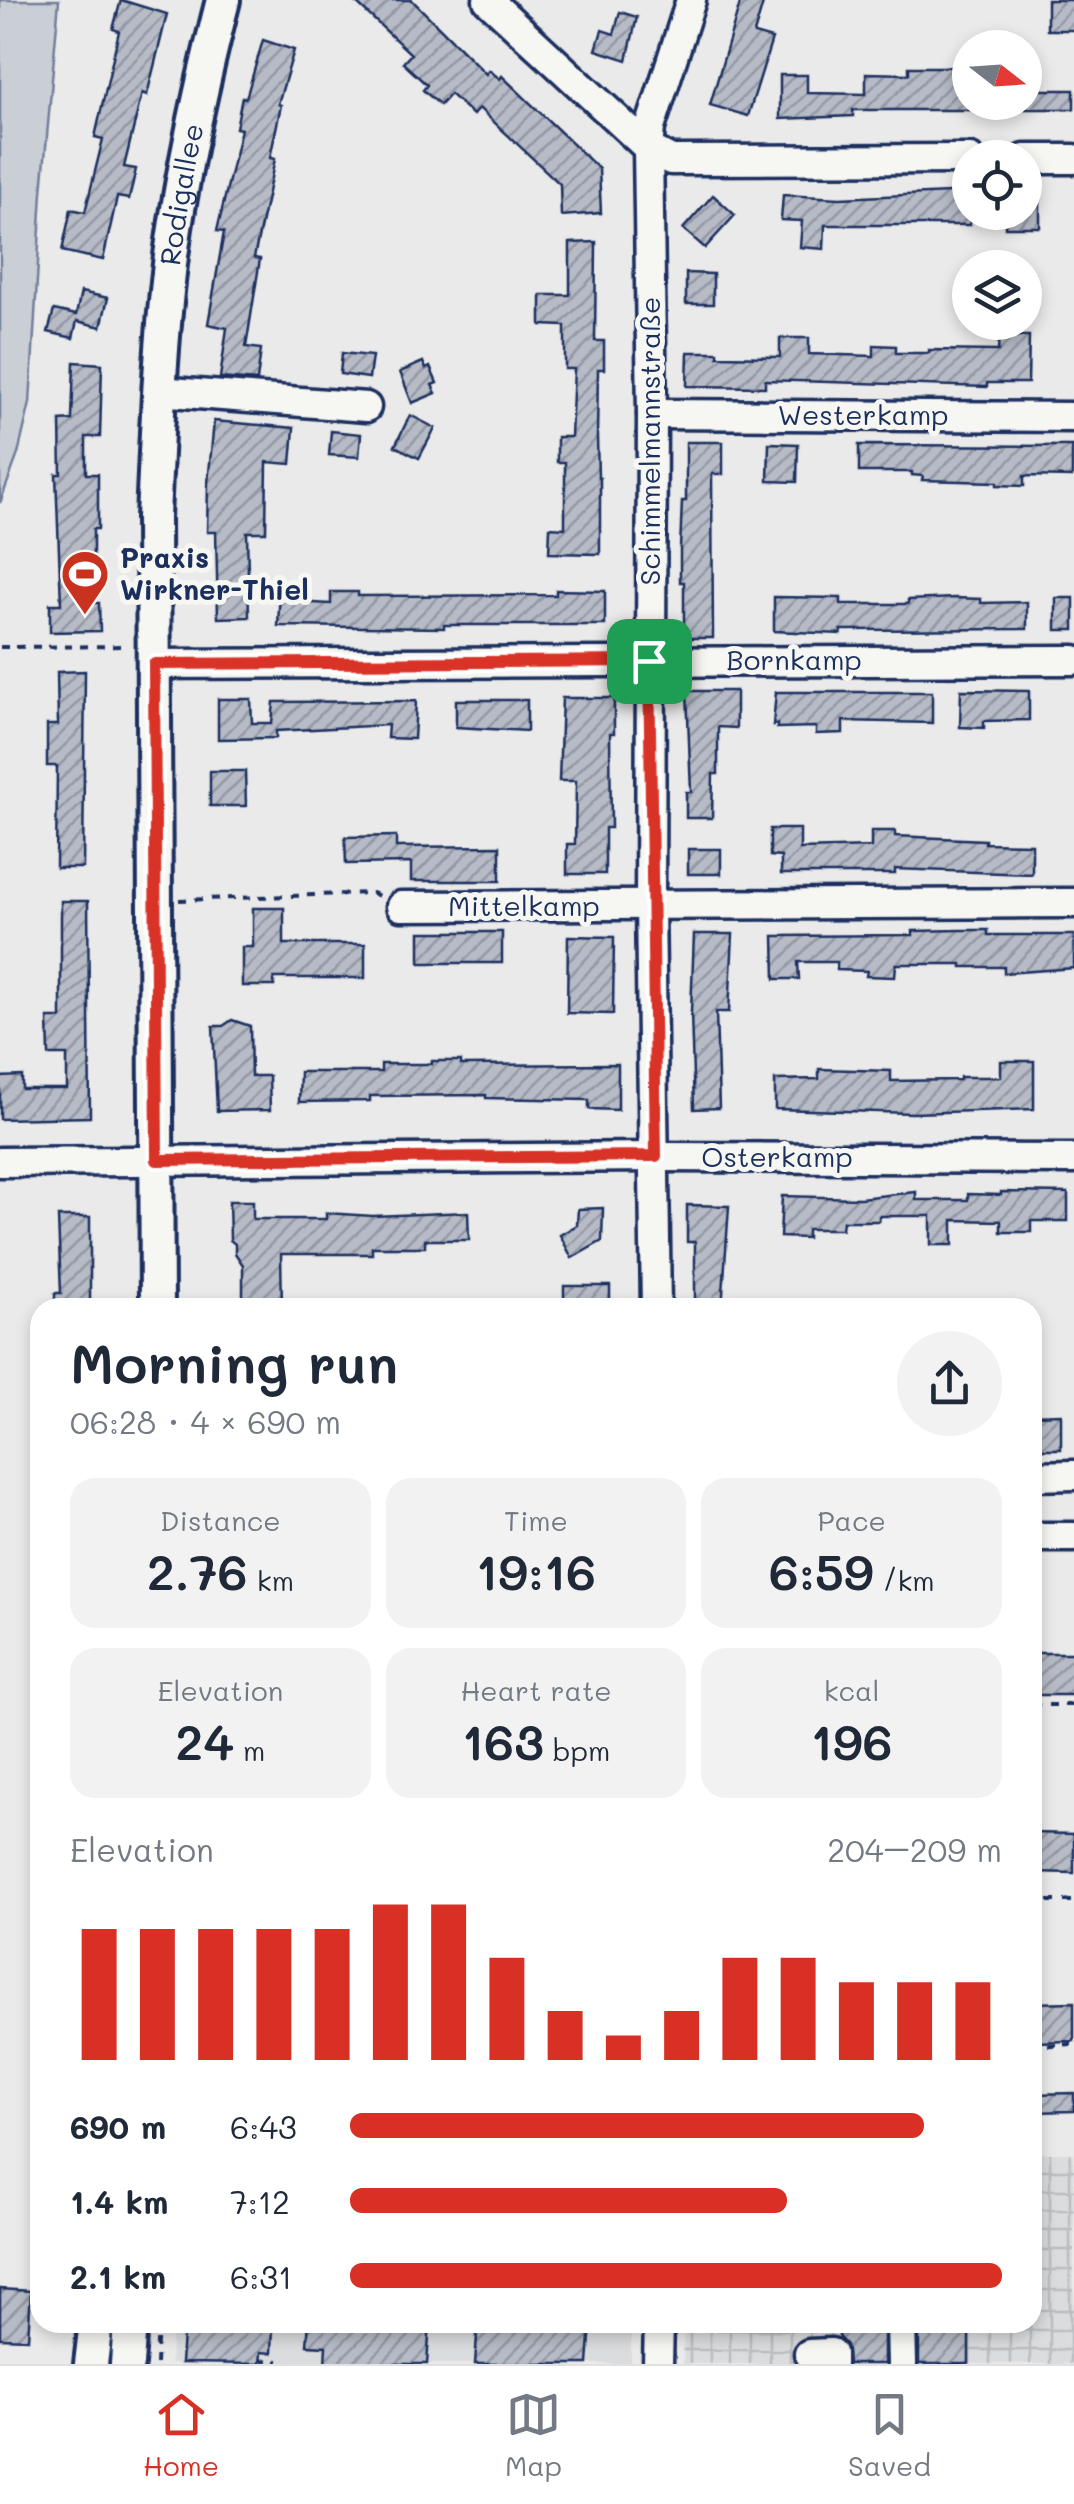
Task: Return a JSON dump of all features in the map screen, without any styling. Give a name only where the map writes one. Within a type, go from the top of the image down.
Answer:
[{"type":"main road","name":"Rodigallee","points":[[157,1298],[154,518],[158,391],[170,263],[182,189],[222,0]]},
{"type":"main road","points":[[91,2364],[95,2333]]},
{"type":"main road","points":[[128,2364],[129,2333]]},
{"type":"street","points":[[488,0],[648,148],[671,160],[952,160]]},
{"type":"street","name":"Schimmelmannstraße","points":[[656,1298],[650,905],[652,414],[648,148],[650,128],[690,0]]},
{"type":"street","points":[[1042,159],[1074,159]]},
{"type":"street","points":[[158,391],[366,407]]},
{"type":"street","name":"Westerkamp","points":[[652,414],[1074,417]]},
{"type":"street","name":"Bornkamp","points":[[154,655],[649,661],[1074,660]]},
{"type":"street","name":"Mittelkamp","points":[[402,906],[1074,903]]},
{"type":"street","name":"Osterkamp","points":[[0,1162],[656,1156],[1074,1159]]},
{"type":"street","points":[[1042,1476],[1074,1475]]},
{"type":"street","points":[[1042,1537],[1074,1537]]},
{"type":"street","points":[[658,2333],[658,2364]]},
{"type":"street","points":[[901,2333],[902,2364]]},
{"type":"path","points":[[0,647],[154,655]]},
{"type":"path","points":[[156,901],[372,893],[402,906]]},
{"type":"path","points":[[1042,1705],[1074,1705]]},
{"type":"path","points":[[1042,1901],[1074,1901]]},
{"type":"path","points":[[1042,2046],[1074,2044]]},
{"type":"path","points":[[156,2364],[157,2333]]},
{"type":"path","points":[[260,2360],[279,2361]]},
{"type":"shaded area","points":[[0,0],[59,0],[42,192],[30,403],[18,454],[0,503]]},
{"type":"shaded area","points":[[1042,2153],[1074,2153],[1074,2364],[683,2364],[684,2333],[1042,2333]]},
{"type":"shaded area","points":[[172,2333],[631,2333],[631,2364],[170,2364]]},
{"type":"building","points":[[121,0],[167,14],[124,167],[136,169],[129,199],[117,197],[103,260],[62,251],[71,209],[85,212],[103,139],[95,137],[119,31],[113,29]]},
{"type":"building","points":[[353,0],[412,0],[486,74],[489,70],[500,79],[502,76],[599,169],[601,213],[561,216],[560,184],[479,108],[473,115],[450,94],[440,105],[423,90],[427,85],[403,63],[411,54]]},
{"type":"building","points":[[741,0],[764,0],[754,34],[772,39],[748,116],[710,105]]},
{"type":"building","points":[[1047,0],[1074,0],[1074,30],[1047,30]]},
{"type":"building","points":[[620,12],[637,17],[627,60],[596,50],[602,30],[614,34]]},
{"type":"building","points":[[263,40],[294,50],[278,104],[281,105],[270,158],[275,159],[254,258],[260,259],[246,347],[261,349],[257,381],[220,378],[227,328],[208,324],[224,232],[217,231],[241,129],[236,128],[242,97],[246,98]]},
{"type":"building","points":[[909,67],[952,67],[952,110],[853,110],[853,116],[780,119],[780,75],[807,75],[807,93],[866,94],[866,73],[909,74]]},
{"type":"building","points":[[1042,90],[1074,90],[1074,109],[1042,109]]},
{"type":"building","points":[[952,193],[952,225],[825,225],[824,249],[800,247],[802,221],[781,220],[783,195],[840,198]]},
{"type":"building","points":[[713,195],[735,215],[705,248],[683,229]]},
{"type":"building","points":[[596,242],[595,341],[604,341],[604,369],[598,369],[600,554],[549,553],[550,527],[565,528],[565,462],[557,462],[557,437],[571,437],[574,369],[565,369],[565,326],[541,325],[541,295],[570,295],[570,243]]},
{"type":"building","points":[[686,273],[713,274],[713,304],[686,304]]},
{"type":"building","points":[[81,292],[108,298],[101,327],[77,321],[73,338],[48,332],[54,310],[76,315]]},
{"type":"building","points":[[780,338],[809,338],[809,354],[874,356],[874,345],[896,346],[896,353],[998,351],[999,340],[1029,340],[1028,383],[987,383],[987,387],[765,380],[765,387],[687,386],[688,352],[780,357]]},
{"type":"building","points":[[342,353],[372,356],[369,378],[340,374]]},
{"type":"building","points":[[74,362],[102,364],[100,437],[86,437],[86,474],[98,474],[93,603],[99,603],[100,631],[50,632],[50,604],[61,604],[56,474],[61,474],[60,421],[72,420]]},
{"type":"building","points":[[423,362],[426,369],[430,367],[437,383],[432,385],[436,393],[412,403],[400,372]]},
{"type":"building","points":[[410,415],[435,428],[419,458],[395,446]]},
{"type":"building","points":[[214,421],[294,428],[291,464],[267,462],[266,532],[247,532],[249,617],[218,618],[216,532],[207,532]]},
{"type":"building","points":[[331,431],[361,434],[359,457],[329,455]]},
{"type":"building","points":[[686,442],[723,442],[723,474],[712,474],[713,638],[684,638],[680,549],[682,501],[686,501]]},
{"type":"building","points":[[769,443],[798,444],[797,482],[768,481]]},
{"type":"building","points":[[859,445],[1072,446],[1072,477],[1024,476],[1024,486],[922,480],[923,476],[912,472],[859,472]]},
{"type":"building","points":[[280,589],[296,590],[295,602],[331,604],[331,592],[358,592],[358,596],[556,595],[556,590],[605,591],[605,625],[278,626]]},
{"type":"building","points":[[774,597],[841,598],[841,604],[908,604],[908,600],[955,598],[981,599],[981,603],[1027,602],[1027,629],[841,630],[841,634],[774,631]]},
{"type":"building","points":[[1056,598],[1074,598],[1074,630],[1056,630]]},
{"type":"building","points":[[85,671],[83,868],[56,868],[57,766],[47,766],[47,725],[58,725],[57,672]]},
{"type":"building","points":[[961,690],[1029,691],[1029,720],[984,721],[984,728],[960,727]]},
{"type":"building","points":[[687,691],[736,691],[736,728],[718,727],[718,774],[713,774],[712,818],[686,818],[686,792],[691,792]]},
{"type":"building","points":[[776,692],[932,692],[932,723],[843,721],[843,733],[816,734],[816,727],[777,728],[777,724],[773,725]]},
{"type":"building","points":[[562,698],[614,698],[614,733],[610,733],[611,828],[605,828],[605,874],[567,874],[567,844],[575,844],[576,781],[559,781]]},
{"type":"building","points":[[218,699],[251,699],[252,723],[272,723],[274,702],[416,701],[414,739],[387,738],[388,725],[276,731],[276,738],[218,739]]},
{"type":"building","points":[[456,700],[527,700],[527,731],[456,727]]},
{"type":"building","points":[[210,771],[245,771],[246,806],[210,806]]},
{"type":"building","points":[[770,829],[800,829],[800,849],[871,847],[871,831],[895,831],[895,836],[1032,844],[1032,874],[895,869],[895,874],[781,874],[781,857],[770,856]]},
{"type":"building","points":[[396,836],[396,847],[500,846],[500,881],[411,881],[411,863],[346,864],[345,837]]},
{"type":"building","points":[[688,849],[721,849],[721,874],[688,874]]},
{"type":"building","points":[[61,901],[88,901],[90,1117],[0,1119],[0,1077],[22,1076],[22,1089],[67,1089],[67,1055],[49,1055],[48,1018],[61,1018]]},
{"type":"building","points":[[253,908],[284,908],[284,944],[365,944],[365,978],[274,978],[274,986],[242,986],[242,947],[253,947]]},
{"type":"building","points":[[988,930],[988,935],[1074,935],[1074,968],[1004,973],[1004,967],[896,964],[895,977],[837,970],[837,962],[798,962],[799,979],[775,979],[774,936]]},
{"type":"building","points":[[420,932],[502,932],[502,963],[420,963]]},
{"type":"building","points":[[694,934],[733,934],[729,1012],[716,1012],[719,1108],[694,1109]]},
{"type":"building","points":[[568,936],[614,937],[613,1014],[567,1013]]},
{"type":"building","points":[[232,1020],[250,1026],[251,1076],[269,1076],[270,1110],[217,1111],[213,1026],[223,1026]]},
{"type":"building","points":[[461,1061],[461,1065],[618,1064],[618,1110],[589,1109],[589,1100],[486,1095],[370,1096],[370,1101],[299,1102],[300,1072],[381,1072],[381,1064]]},
{"type":"building","points":[[1001,1061],[1034,1061],[1034,1109],[913,1113],[775,1109],[775,1080],[819,1079],[819,1069],[891,1071],[891,1081],[960,1080],[1001,1077]]},
{"type":"building","points":[[916,1192],[916,1200],[968,1200],[968,1194],[1001,1192],[1068,1193],[1068,1221],[1031,1221],[1031,1232],[1001,1232],[1001,1221],[953,1220],[953,1245],[931,1245],[931,1216],[843,1221],[842,1229],[807,1229],[807,1238],[780,1237],[782,1196],[860,1198]]},
{"type":"building","points":[[229,1201],[253,1201],[253,1219],[326,1219],[326,1213],[373,1216],[468,1212],[469,1240],[425,1240],[425,1247],[372,1247],[372,1254],[281,1254],[282,1298],[243,1298],[243,1265],[230,1240]]},
{"type":"building","points":[[687,1205],[729,1206],[723,1298],[695,1298],[695,1242],[687,1242]]},
{"type":"building","points":[[603,1208],[602,1241],[572,1258],[560,1235],[577,1225],[578,1209]]},
{"type":"building","points":[[58,1217],[90,1217],[90,1298],[55,1298],[55,1293],[61,1293]]},
{"type":"building","points":[[564,1286],[610,1286],[610,1298],[564,1298]]},
{"type":"building","points":[[1061,1414],[1061,1449],[1042,1449],[1042,1415]]},
{"type":"building","points":[[1042,1653],[1074,1653],[1074,1695],[1042,1695]]},
{"type":"building","points":[[1042,1833],[1074,1834],[1074,1873],[1042,1872]]},
{"type":"building","points":[[1074,2002],[1074,2041],[1042,2042],[1042,2003]]},
{"type":"building","points":[[1074,2093],[1074,2111],[1042,2112],[1042,2094]]},
{"type":"building","points":[[0,2289],[30,2291],[28,2339],[0,2338]]},
{"type":"building","points":[[273,2333],[272,2353],[261,2352],[260,2364],[181,2363],[183,2334]]},
{"type":"building","points":[[308,2333],[429,2333],[427,2364],[325,2364],[326,2346],[307,2345]]},
{"type":"building","points":[[477,2333],[590,2333],[588,2364],[475,2364]]},
{"type":"building","points":[[839,2333],[884,2333],[884,2364],[848,2364],[846,2345]]},
{"type":"building","points":[[919,2333],[969,2333],[969,2364],[919,2364]]},
{"type":"place","name":"Praxis Wirkner-Thiel","points":[[85,616]]},
{"type":"route","points":[[649,661],[656,1156],[157,1160],[154,664],[649,661]]}]
